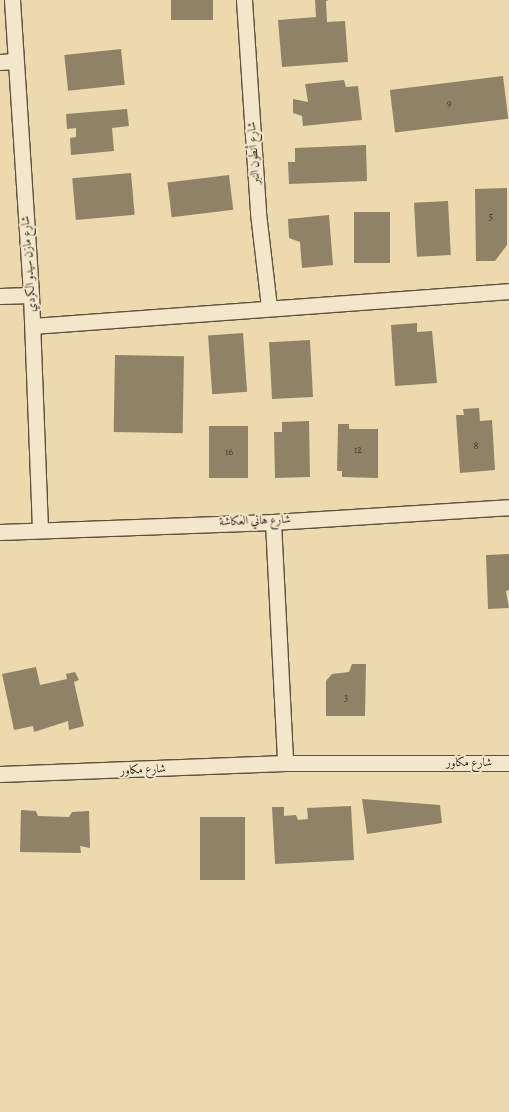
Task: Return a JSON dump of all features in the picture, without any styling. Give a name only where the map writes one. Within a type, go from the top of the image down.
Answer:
[{"type":"street","name":"شارع مازن سيدو الكردي","points":[[12,0],[33,326],[40,529]]},
{"type":"street","name":"شارع أنطون النبر","points":[[244,0],[258,213],[269,306]]},
{"type":"street","points":[[0,62],[15,61]]},
{"type":"street","points":[[33,326],[269,306],[509,291]]},
{"type":"street","points":[[0,296],[31,295]]},
{"type":"street","name":"شارع هاني العكاشة","points":[[0,532],[40,529],[273,522],[509,507]]},
{"type":"street","points":[[273,522],[285,763]]},
{"type":"street","name":"شارع مكاور","points":[[0,774],[285,763],[509,763]]},
{"type":"building","points":[[171,0],[213,0],[213,20],[171,20]]},
{"type":"building","points":[[315,0],[329,0],[326,1],[327,22],[345,21],[348,62],[282,67],[278,20],[316,17]]},
{"type":"building","points":[[121,49],[125,85],[68,91],[64,55]]},
{"type":"building","points":[[503,76],[508,119],[395,133],[390,90]]},
{"type":"building","points":[[344,80],[346,87],[358,86],[362,120],[303,126],[302,116],[293,113],[293,99],[308,102],[305,84]]},
{"type":"building","points":[[127,109],[129,126],[112,128],[114,151],[71,155],[70,138],[76,137],[76,128],[67,129],[66,114]]},
{"type":"building","points":[[366,145],[367,181],[289,184],[288,162],[295,162],[295,148]]},
{"type":"building","points":[[131,173],[135,215],[76,220],[72,178]]},
{"type":"building","points":[[229,175],[233,210],[172,217],[167,183]]},
{"type":"building","points":[[507,188],[507,245],[495,261],[476,261],[475,189]]},
{"type":"building","points":[[448,201],[451,255],[417,257],[414,203]]},
{"type":"building","points":[[354,212],[390,212],[390,263],[354,263]]},
{"type":"building","points":[[329,215],[333,265],[302,268],[300,242],[289,238],[288,219]]},
{"type":"building","points":[[417,323],[417,332],[432,331],[437,383],[395,386],[391,325]]},
{"type":"building","points":[[243,333],[247,392],[212,394],[208,335]]},
{"type":"building","points":[[310,340],[313,397],[272,399],[269,342]]},
{"type":"building","points":[[115,355],[184,356],[183,433],[114,432]]},
{"type":"building","points":[[479,408],[480,421],[492,420],[495,470],[460,473],[456,415],[464,415],[463,409]]},
{"type":"building","points":[[309,421],[310,477],[275,478],[274,432],[282,432],[282,422]]},
{"type":"building","points":[[338,424],[349,424],[349,429],[378,429],[378,478],[342,477],[342,471],[337,471]]},
{"type":"building","points":[[209,426],[248,426],[248,478],[209,478]]},
{"type":"building","points":[[509,554],[509,590],[506,591],[509,608],[488,609],[486,555]]},
{"type":"building","points":[[352,664],[366,664],[365,716],[326,716],[326,681],[332,674],[349,672]]},
{"type":"building","points":[[36,667],[40,685],[67,679],[66,674],[75,672],[79,680],[74,682],[84,726],[69,730],[68,721],[34,732],[33,726],[14,730],[2,674]]},
{"type":"building","points":[[362,799],[440,805],[442,823],[367,834]]},
{"type":"building","points":[[351,806],[354,860],[275,864],[272,807],[284,807],[284,816],[296,815],[298,820],[308,819],[307,808]]},
{"type":"building","points":[[21,810],[36,811],[38,816],[69,817],[72,812],[89,811],[90,848],[80,846],[81,853],[20,852]]},
{"type":"building","points":[[200,817],[245,817],[245,880],[200,880]]}]
